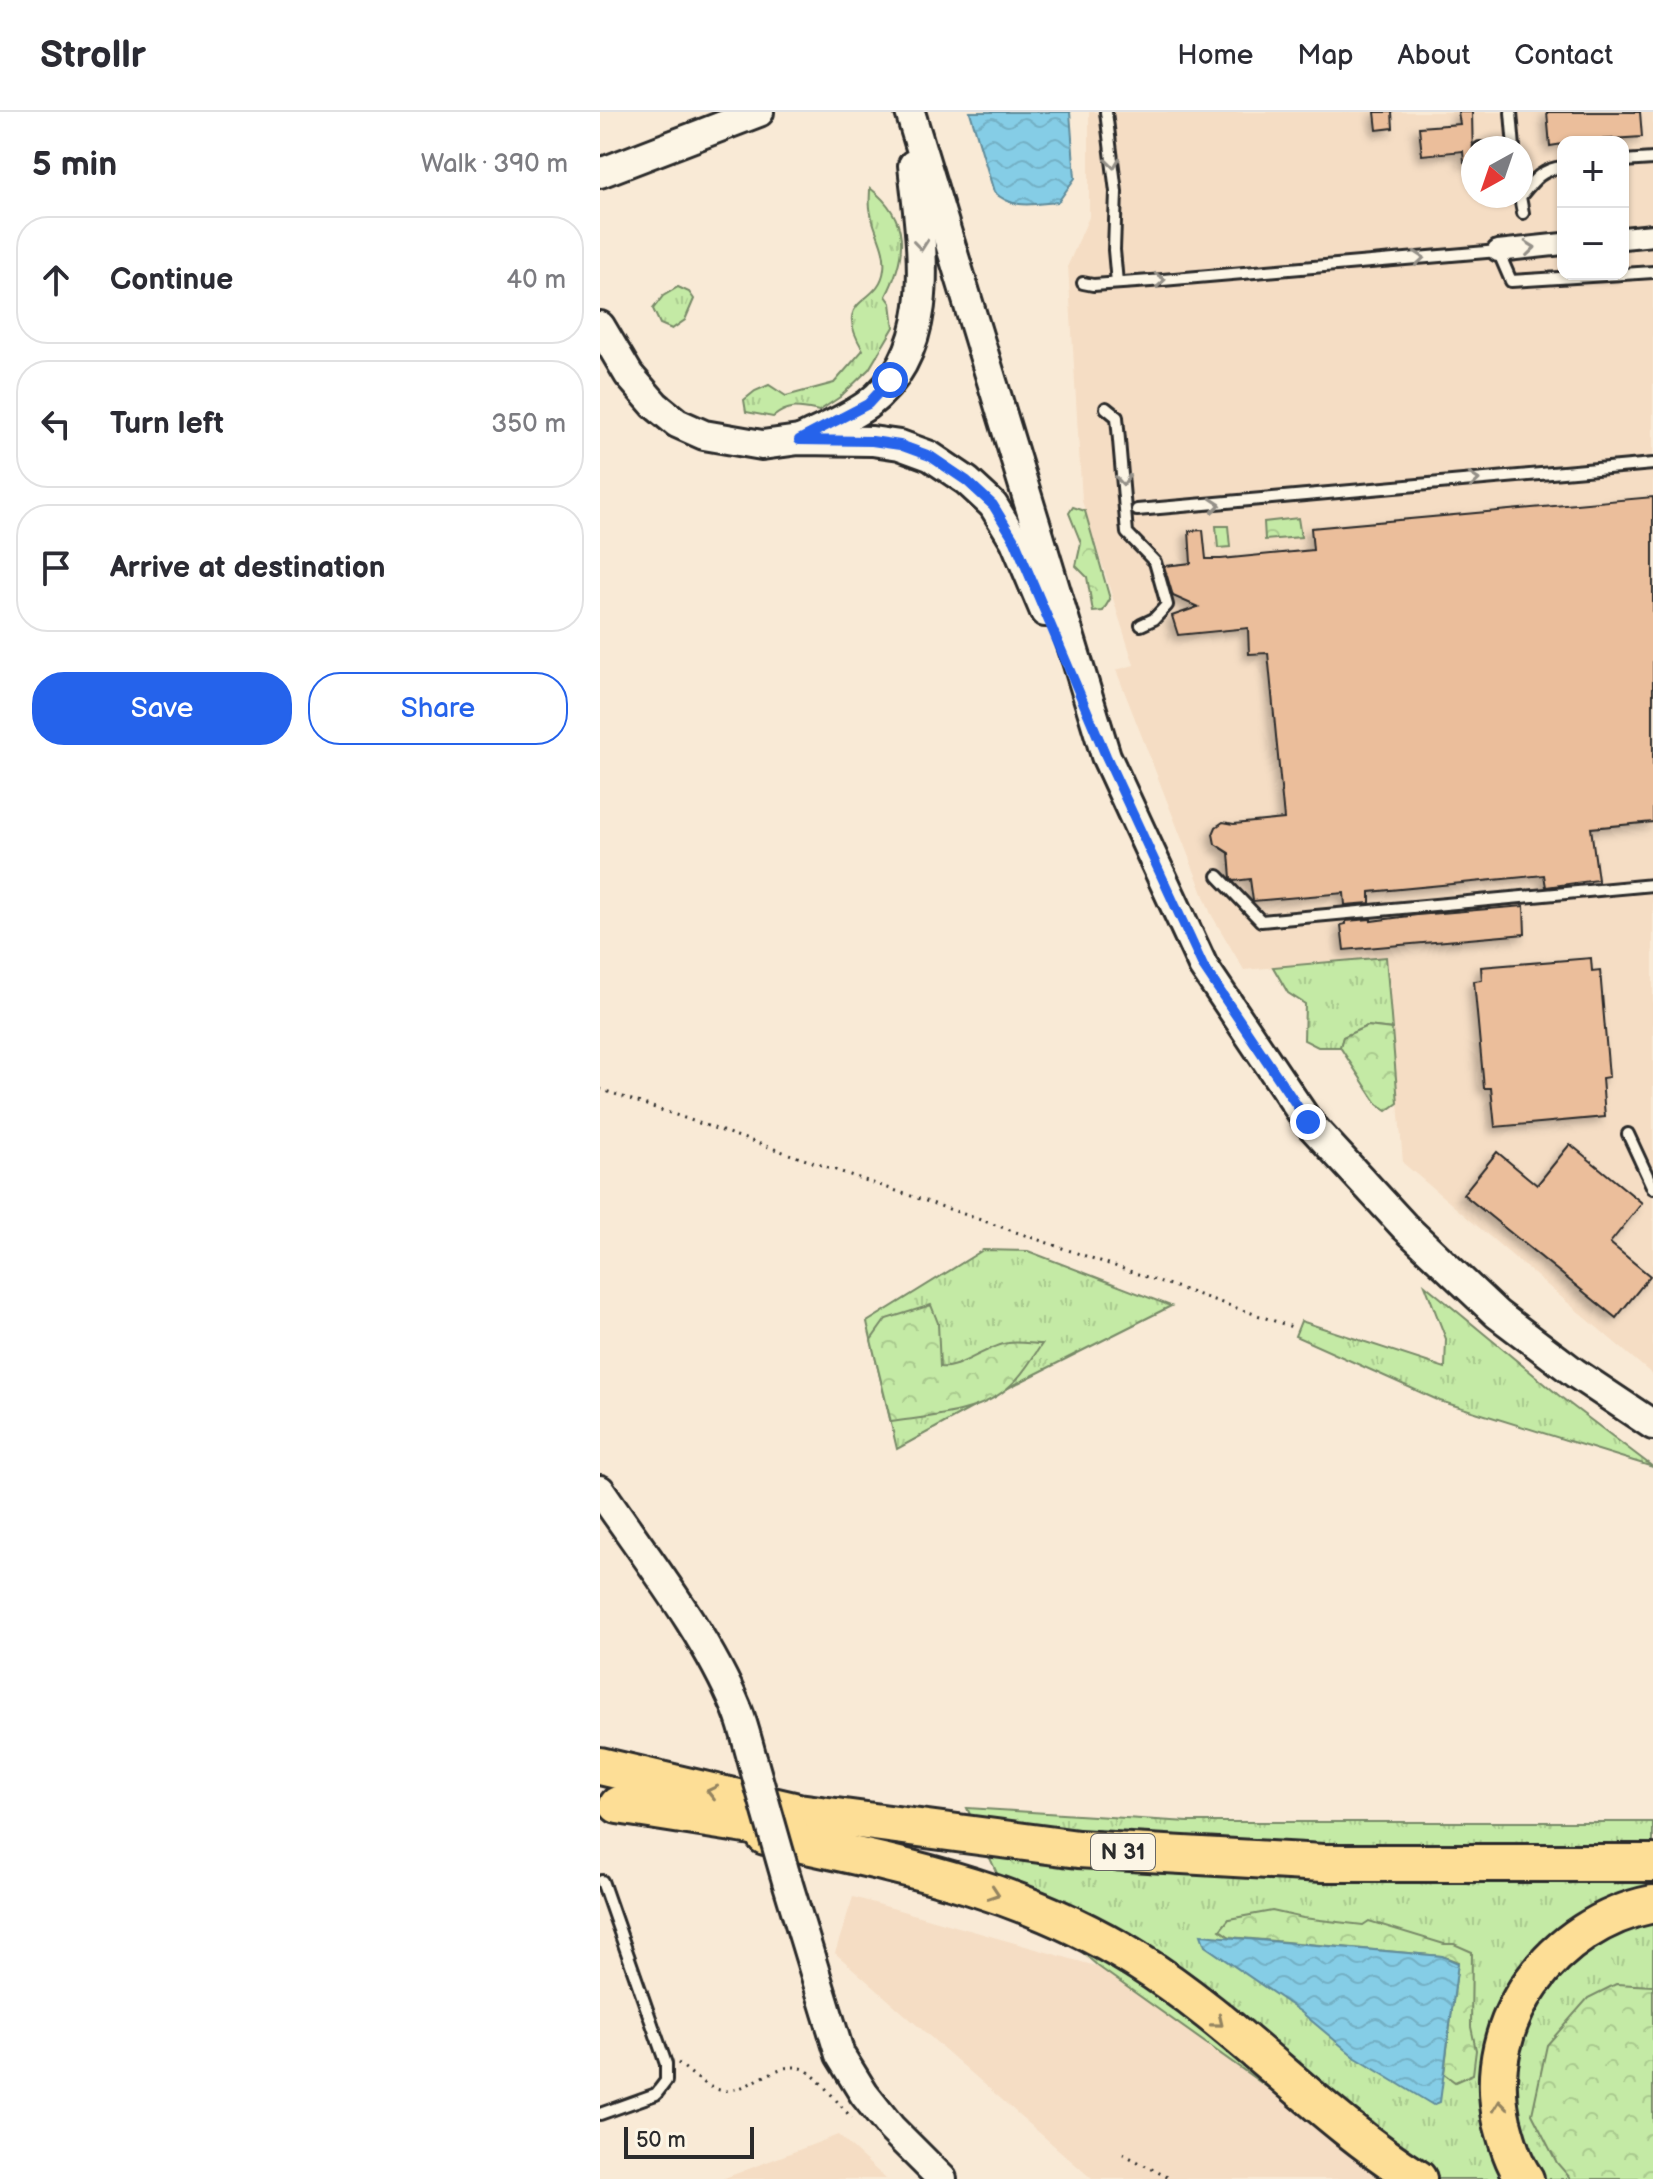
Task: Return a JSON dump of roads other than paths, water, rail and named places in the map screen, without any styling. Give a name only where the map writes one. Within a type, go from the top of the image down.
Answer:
[{"type":"highway","name":"N 31","points":[[600,1766],[798,1812],[1078,1849],[1323,1863],[1653,1863]]},
{"type":"highway","name":"N 31","points":[[609,1802],[944,1856],[1082,1870],[1327,1885],[1653,1884]]},
{"type":"highway","points":[[609,1802],[949,1877],[1034,1907],[1088,1932],[1138,1961],[1185,1995],[1360,2138],[1418,2179]]},
{"type":"highway","points":[[1525,2179],[1506,2138],[1498,2085],[1504,2043],[1516,2008],[1529,1984],[1566,1945],[1590,1928],[1653,1904]]},
{"type":"main road","points":[[600,173],[759,112]]},
{"type":"main road","points":[[799,440],[868,404],[890,380],[906,355],[915,331],[923,270],[909,112]]},
{"type":"main road","points":[[909,112],[1106,756]]},
{"type":"main road","points":[[600,326],[629,375],[655,405],[677,423],[704,435],[762,445],[799,440],[872,441],[900,445],[930,456],[967,481],[993,505],[1015,541],[1106,756],[1203,966],[1308,1122],[1404,1226],[1497,1314],[1575,1373],[1653,1425]]},
{"type":"main road","points":[[600,1490],[673,1597],[723,1679],[738,1712],[840,2055],[864,2094],[891,2128],[942,2179]]},
{"type":"street","points":[[1629,237],[1653,235]]},
{"type":"street","points":[[1498,251],[1557,245]]},
{"type":"lane","points":[[1106,112],[1116,192],[1114,250],[1117,283]]},
{"type":"lane","points":[[1511,112],[1513,136]]},
{"type":"lane","points":[[1629,161],[1653,159]]},
{"type":"lane","points":[[1523,213],[1520,197],[1538,176],[1557,167]]},
{"type":"lane","points":[[1083,283],[1093,285],[1498,251],[1511,281],[1557,278]]},
{"type":"lane","points":[[1629,274],[1653,272]]},
{"type":"lane","points":[[1106,408],[1117,417],[1127,533],[1155,562],[1167,605],[1154,619],[1141,625]]},
{"type":"lane","points":[[1137,510],[1653,464]]},
{"type":"lane","points":[[1218,876],[1261,921],[1653,885]]},
{"type":"lane","points":[[1628,1134],[1653,1188]]},
{"type":"lane","points":[[600,2114],[656,2094],[666,2081],[662,2051],[601,1881]]},
{"type":"water","points":[[970,112],[1070,112],[1075,178],[1058,202],[1016,204],[994,192]]},
{"type":"water","points":[[1201,1935],[1442,1956],[1458,1963],[1440,2102],[1433,2105],[1356,2058],[1301,2012],[1205,1946]]}]
